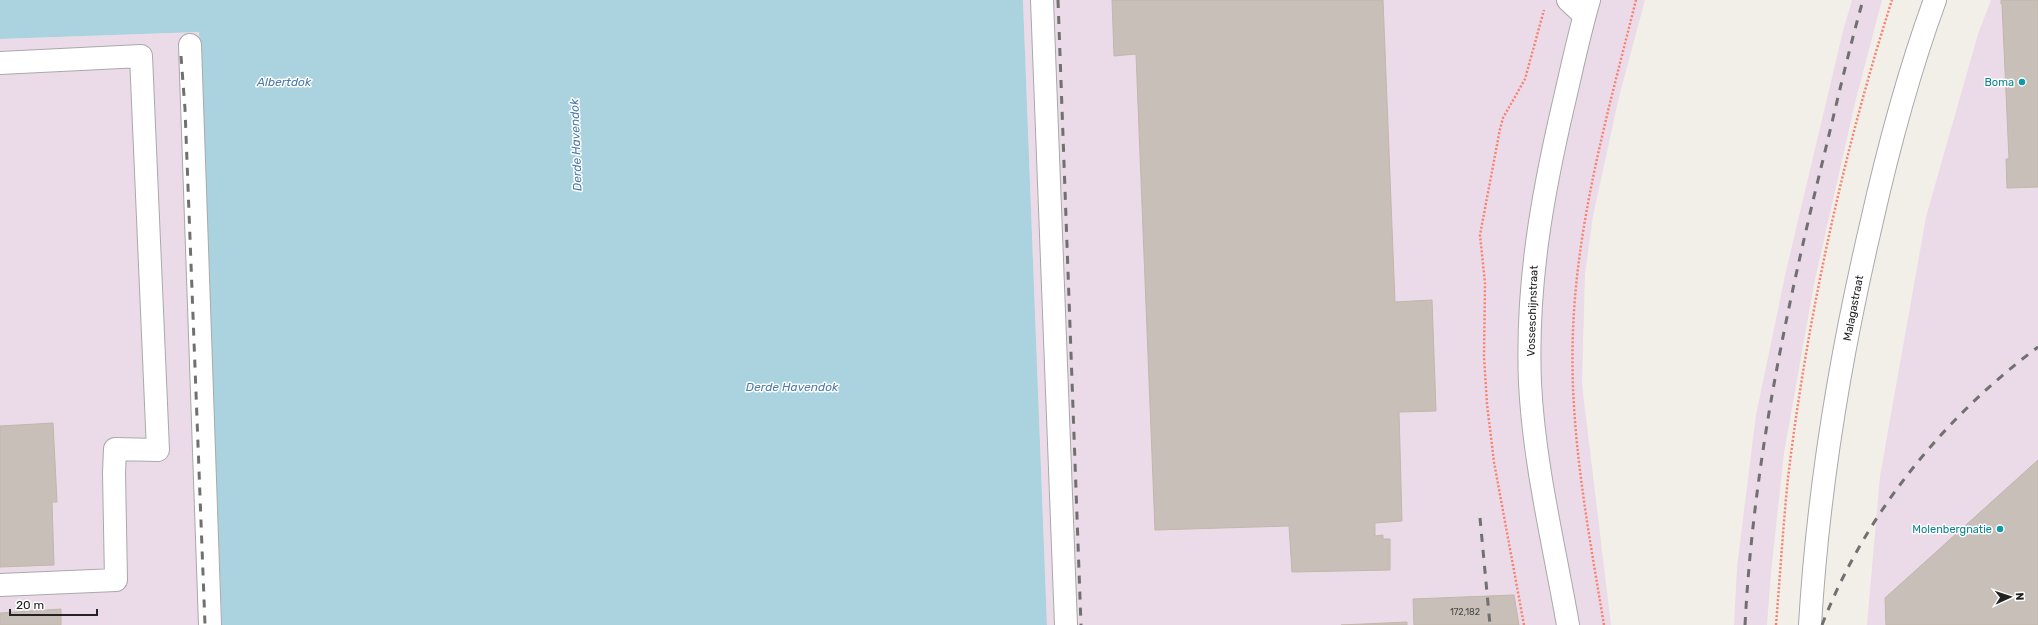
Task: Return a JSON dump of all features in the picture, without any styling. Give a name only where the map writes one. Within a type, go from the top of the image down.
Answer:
[{"type":"street","points":[[1042,0],[1066,625]]},
{"type":"street","points":[[1568,0],[1587,8]]},
{"type":"street","name":"Malagastraat","points":[[1810,625],[1814,569],[1826,468],[1858,278],[1903,95],[1935,0]]},
{"type":"street","name":"Vosseschijnstraat","points":[[1568,625],[1534,429],[1530,383],[1531,296],[1538,231],[1552,153],[1587,8]]},
{"type":"street","points":[[190,45],[210,625]]},
{"type":"street","points":[[0,63],[141,56],[158,450],[115,449],[116,580],[0,585]]},
{"type":"path","points":[[1604,625],[1579,467],[1573,392],[1573,331],[1578,266],[1590,196],[1612,96],[1636,0]]},
{"type":"path","points":[[1776,625],[1788,479],[1805,360],[1828,245],[1872,62],[1892,0]]},
{"type":"path","points":[[1524,625],[1494,462],[1487,404],[1484,357],[1485,283],[1480,235],[1503,118],[1525,79],[1545,8]]},
{"type":"shaded area","points":[[1023,0],[1645,0],[1619,97],[1593,216],[1585,274],[1582,384],[1611,625],[1047,625]]},
{"type":"shaded area","points":[[1852,0],[1882,0],[1855,103],[1814,284],[1784,453],[1767,625],[1734,625],[1737,567],[1756,415],[1786,271],[1843,31]]},
{"type":"shaded area","points":[[1991,0],[2038,0],[2038,625],[1867,625],[1880,476],[1926,217],[1978,34]]},
{"type":"shaded area","points":[[199,32],[222,625],[0,625],[0,39]]},
{"type":"water","name":"Derde Havendok","points":[[0,0],[1023,0],[1047,625],[222,625],[199,32],[0,39]]},
{"type":"building","points":[[1112,0],[1383,0],[1395,302],[1432,300],[1436,411],[1399,412],[1402,521],[1375,523],[1375,536],[1383,535],[1383,539],[1390,539],[1390,570],[1292,572],[1289,526],[1155,530],[1136,54],[1114,56]]},
{"type":"building","name":"Boma","points":[[2001,0],[2038,0],[2038,187],[2007,188],[2006,159],[2009,159]]},
{"type":"building","points":[[53,423],[57,502],[52,502],[54,565],[0,567],[0,426]]},
{"type":"building","name":"Molenbergnatie","points":[[2038,460],[2038,625],[1886,625],[1885,598]]},
{"type":"building","points":[[1514,595],[1519,625],[1414,625],[1413,599]]},
{"type":"building","points":[[61,609],[61,625],[0,625],[0,613]]},
{"type":"building","points":[[1407,622],[1407,625],[1341,625]]},
{"type":"railway","points":[[1058,0],[1081,625]]},
{"type":"railway","points":[[1745,625],[1749,568],[1762,456],[1781,346],[1818,180],[1863,0]]},
{"type":"railway","points":[[181,56],[185,109],[205,625]]},
{"type":"railway","points":[[1822,625],[1840,584],[1861,545],[1884,507],[1910,471],[1939,437],[1970,405],[2003,375],[2038,347]]},
{"type":"railway","points":[[1480,518],[1490,625]]},
{"type":"place","name":"Boma","points":[[2022,82]]},
{"type":"place","name":"Molenbergnatie","points":[[2000,529]]},
{"type":"water label","name":"Albertdok","points":[[284,82]]}]
